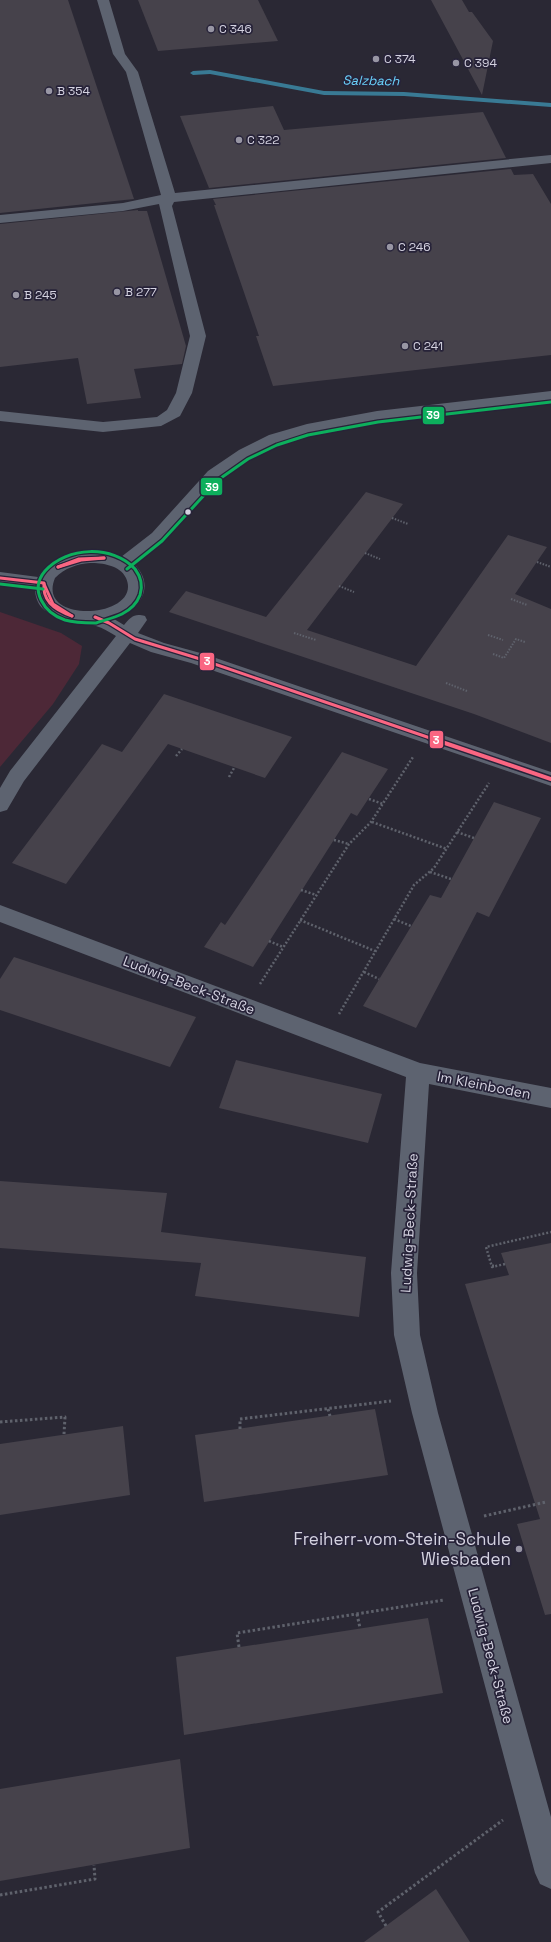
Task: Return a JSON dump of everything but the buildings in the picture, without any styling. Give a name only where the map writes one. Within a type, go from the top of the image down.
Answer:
[{"type":"street","points":[[0,416],[103,427],[161,421],[174,413],[184,393],[198,336],[165,206],[169,198],[132,72],[120,54],[103,0]]},
{"type":"street","points":[[0,219],[123,207],[169,198],[551,159]]},
{"type":"street","points":[[123,564],[158,537],[214,475],[245,454],[275,439],[307,429],[363,418],[551,396]]},
{"type":"street","points":[[93,558],[104,558],[123,564],[129,569],[136,581],[137,588],[131,601],[121,609],[109,614],[82,618],[60,612],[46,599],[44,583],[53,570],[76,560],[93,558]]},
{"type":"street","points":[[0,578],[44,583]]},
{"type":"street","points":[[0,806],[17,776],[133,627],[131,601]]},
{"type":"street","points":[[95,617],[109,623],[133,627],[153,645],[197,658],[551,779]]},
{"type":"street","name":"Ludwig-Beck-Straße","points":[[0,913],[418,1072],[404,1273],[407,1335],[421,1397],[454,1523],[551,1873]]},
{"type":"street","name":"Im Kleinboden","points":[[418,1072],[551,1098]]},
{"type":"path","points":[[392,518],[408,524]]},
{"type":"path","points":[[365,553],[380,559]]},
{"type":"path","points":[[537,562],[551,567]]},
{"type":"path","points":[[339,586],[354,592]]},
{"type":"path","points":[[512,599],[527,605]]},
{"type":"path","points":[[294,633],[316,640]]},
{"type":"path","points":[[488,634],[503,640]]},
{"type":"path","points":[[493,654],[504,658],[516,639],[525,642]]},
{"type":"path","points":[[446,683],[467,691]]},
{"type":"path","points":[[246,1006],[349,844],[371,822],[426,736]]},
{"type":"path","points":[[176,756],[182,749]]},
{"type":"path","points":[[325,1037],[414,885],[434,868],[502,762]]},
{"type":"path","points":[[228,776],[234,768]]},
{"type":"path","points":[[369,799],[383,804]]},
{"type":"path","points":[[371,822],[446,848]]},
{"type":"path","points":[[457,832],[474,838]]},
{"type":"path","points":[[334,840],[349,844]]},
{"type":"path","points":[[430,872],[451,879]]},
{"type":"path","points":[[302,890],[316,896]]},
{"type":"path","points":[[394,919],[411,926]]},
{"type":"path","points":[[300,920],[375,951]]},
{"type":"path","points":[[269,941],[283,947]]},
{"type":"path","points":[[364,972],[380,978]]},
{"type":"path","points":[[505,1264],[492,1267],[486,1247],[551,1232]]},
{"type":"path","points":[[240,1429],[240,1419],[421,1397]]},
{"type":"path","points":[[328,1409],[330,1416]]},
{"type":"path","points":[[0,1422],[65,1417],[64,1434]]},
{"type":"path","points":[[454,1523],[546,1502]]},
{"type":"path","points":[[239,1647],[237,1633],[474,1596]]},
{"type":"path","points":[[357,1614],[360,1628]]},
{"type":"path","points":[[386,1926],[378,1912],[531,1800]]},
{"type":"path","points":[[0,1895],[95,1878],[94,1865]]},
{"type":"shaded area","points":[[0,612],[61,633],[82,646],[79,664],[53,704],[0,767]]},
{"type":"waterway","name":"Salzbach","points":[[193,73],[210,72],[324,93],[404,94],[551,105]]},
{"type":"transit line","name":"39","points":[[127,569],[162,541],[218,480],[248,459],[277,445],[308,435],[378,422],[551,402]]},
{"type":"transit line","name":"39","points":[[95,623],[74,622],[59,618],[45,607],[39,599],[39,582],[43,574],[57,561],[67,556],[91,551],[112,554],[128,562],[139,574],[142,588],[137,602],[122,614],[96,623]]},
{"type":"transit line","name":"3","points":[[58,567],[79,559],[104,558]]},
{"type":"transit line","name":"3","points":[[58,567],[81,560],[104,558]]},
{"type":"transit line","name":"3","points":[[0,578],[44,583]]},
{"type":"transit line","name":"39","points":[[0,584],[43,589]]},
{"type":"transit line","name":"3","points":[[44,584],[48,596],[53,604],[72,616]]},
{"type":"transit line","name":"3","points":[[44,584],[44,595],[51,605],[61,612],[72,616]]},
{"type":"transit line","name":"3","points":[[95,617],[109,623],[135,639],[197,658],[551,779]]},
{"type":"place","name":"C 346","points":[[211,29]]},
{"type":"place","name":"C 374","points":[[376,59]]},
{"type":"place","name":"C 394","points":[[456,63]]},
{"type":"place","name":"B 354","points":[[49,91]]},
{"type":"place","name":"C 322","points":[[239,140]]},
{"type":"place","name":"C 246","points":[[390,247]]},
{"type":"place","name":"B 277","points":[[117,292]]},
{"type":"place","name":"B 245","points":[[16,295]]},
{"type":"place","name":"C 241","points":[[405,346]]},
{"type":"place","name":"Freiherr-vom-Stein-Schule Wiesbaden","points":[[519,1549]]}]
